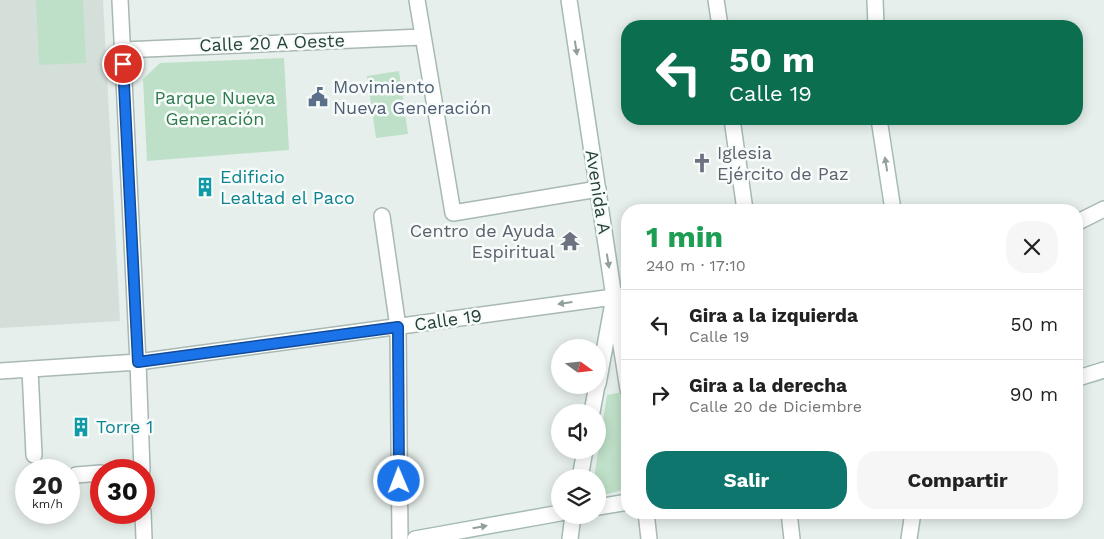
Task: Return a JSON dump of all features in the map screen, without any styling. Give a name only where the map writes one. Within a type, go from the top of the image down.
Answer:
[{"type":"street","points":[[120,0],[142,459]]},
{"type":"street","points":[[417,0],[452,213],[598,189]]},
{"type":"street","name":"Avenida A","points":[[569,0],[598,189],[621,296],[606,352]]},
{"type":"street","points":[[716,0],[719,20]]},
{"type":"street","points":[[875,0],[876,20]]},
{"type":"street","name":"Calle 20 A Oeste","points":[[123,50],[422,37]]},
{"type":"street","points":[[733,125],[744,204]]},
{"type":"street","points":[[880,125],[892,204]]},
{"type":"street","points":[[1083,220],[1104,209]]},
{"type":"street","points":[[382,216],[398,327],[400,539]]},
{"type":"street","name":"Calle 19","points":[[0,371],[138,362],[621,296]]},
{"type":"street","points":[[30,369],[34,455]]},
{"type":"street","points":[[1083,376],[1104,370]]},
{"type":"street","points":[[606,506],[621,503]]},
{"type":"street","points":[[415,539],[551,515]]},
{"type":"street","points":[[647,519],[649,539]]},
{"type":"street","points":[[790,519],[792,539]]},
{"type":"street","points":[[909,539],[912,519]]},
{"type":"street","points":[[143,524],[144,539]]},
{"type":"street","points":[[570,539],[572,524]]},
{"type":"shaded area","points":[[0,0],[103,0],[120,321],[0,328]]},
{"type":"green space","points":[[36,0],[83,0],[86,63],[39,65]]},
{"type":"green space","name":"Parque Nueva Generación","points":[[284,58],[289,150],[147,161],[143,79],[160,63]]},
{"type":"green space","points":[[399,71],[408,134],[376,138],[367,76]]},
{"type":"green space","points":[[621,392],[621,490],[606,494],[606,469],[595,469],[597,459],[606,459],[607,395]]},
{"type":"place","name":"Movimiento Nueva Generación","points":[[318,97]]},
{"type":"place","name":"Iglesia Ejército de Paz","points":[[702,163]]},
{"type":"place","name":"Edificio Lealtad el Paco","points":[[205,187]]},
{"type":"place","name":"Centro de Ayuda Espiritual","points":[[570,241]]},
{"type":"place","name":"Torre 1","points":[[81,427]]},
{"type":"route","points":[[123,64],[138,362],[398,327],[399,481]]}]
